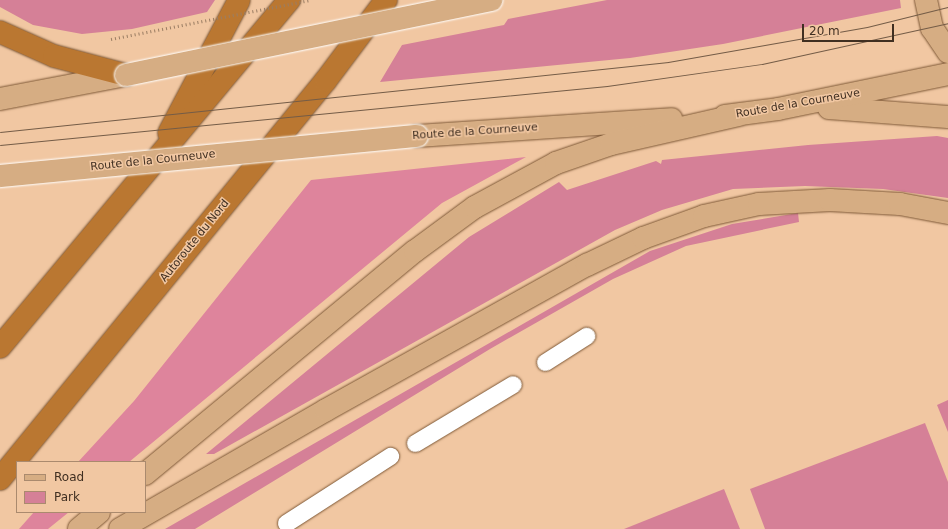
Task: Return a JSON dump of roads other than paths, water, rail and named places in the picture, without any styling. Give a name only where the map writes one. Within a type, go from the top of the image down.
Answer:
[{"type":"highway","points":[[147,175],[239,0]]},
{"type":"highway","points":[[0,347],[147,175],[289,0]]},
{"type":"highway","name":"Autoroute du Nord","points":[[0,479],[326,80],[386,0]]},
{"type":"highway","points":[[0,32],[54,56],[126,75]]},
{"type":"main road","points":[[0,99],[60,90],[491,0]]},
{"type":"main road","points":[[926,0],[932,28],[948,52]]},
{"type":"main road","name":"Route de la Courneuve","points":[[0,176],[417,136],[739,115],[778,109],[948,74]]},
{"type":"main road","points":[[778,109],[840,108],[948,117]]},
{"type":"main road","points":[[146,473],[415,251],[475,207],[556,163],[611,144],[739,115]]},
{"type":"main road","points":[[120,529],[333,406],[587,265],[643,238],[704,216],[759,204],[830,200],[900,204],[948,213]]},
{"type":"main road","points":[[79,529],[98,513]]},
{"type":"lane","points":[[545,362],[586,336]]},
{"type":"lane","points":[[415,443],[513,384]]},
{"type":"lane","points":[[286,523],[390,456]]},
{"type":"tram line","points":[[0,132],[668,62],[867,27],[948,7]]},
{"type":"tram line","points":[[0,145],[607,86],[762,64],[948,23]]}]
